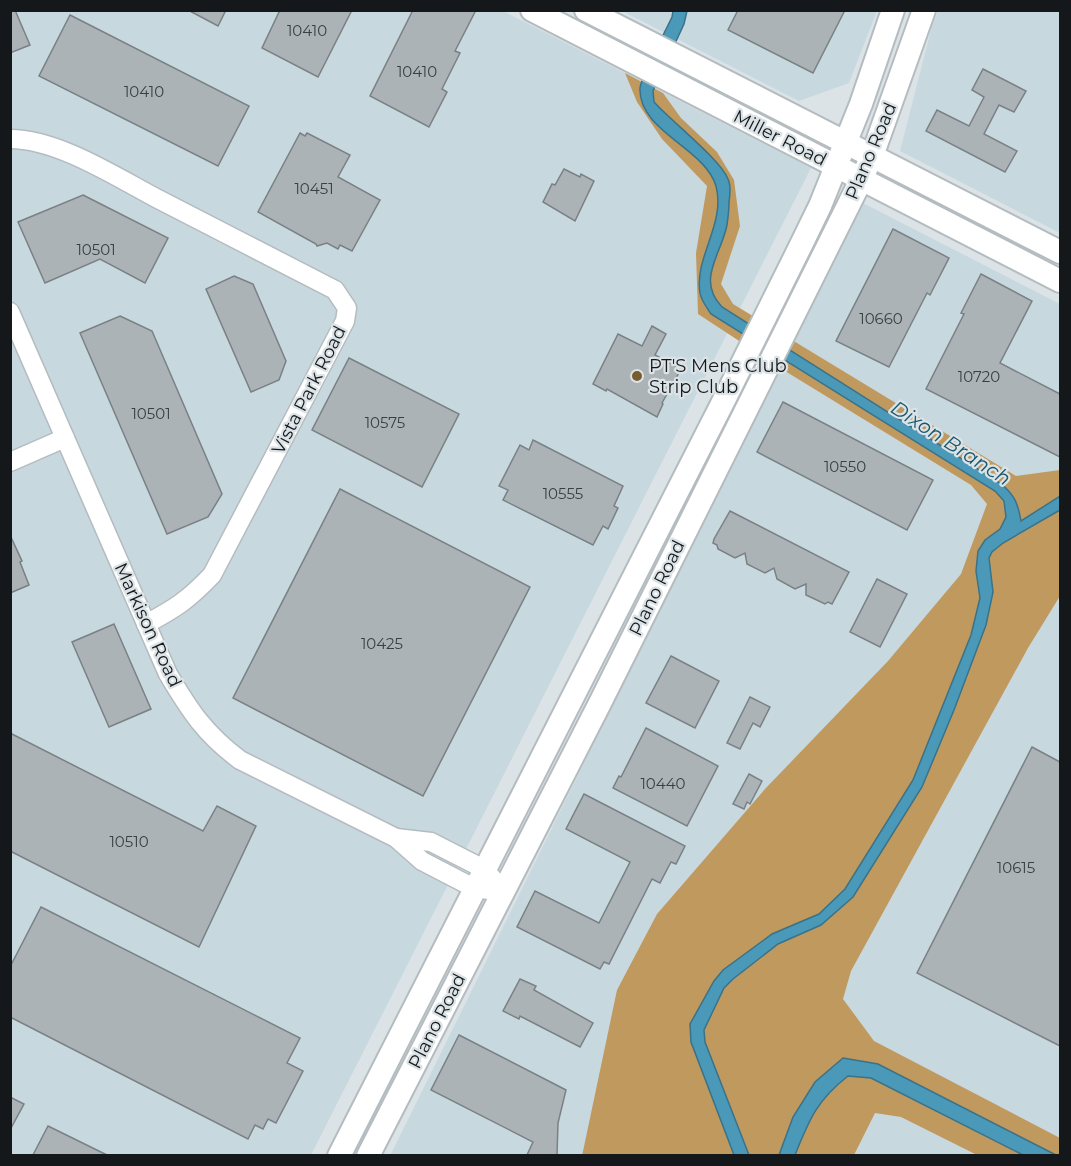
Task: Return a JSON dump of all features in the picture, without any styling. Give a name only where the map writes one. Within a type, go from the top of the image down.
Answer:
[{"type":"main road","name":"Miller Road","points":[[532,10],[1060,281]]},
{"type":"main road","name":"Miller Road","points":[[586,10],[1060,252]]},
{"type":"main road","name":"Plano Road","points":[[339,1155],[712,424],[819,206],[893,10]]},
{"type":"main road","name":"Plano Road","points":[[368,1155],[504,892],[861,180],[872,156],[924,10]]},
{"type":"main road","points":[[712,424],[728,446]]},
{"type":"main road","points":[[611,621],[634,634]]},
{"type":"street","name":"Vista Park Road","points":[[10,139],[24,139],[53,146],[104,171],[335,290],[347,308],[345,321],[212,575],[192,597],[177,608],[146,624]]},
{"type":"street","name":"Markison Road","points":[[10,312],[168,674],[191,714],[222,747],[240,760],[396,838],[422,861],[479,878],[504,892]]},
{"type":"street","points":[[10,462],[65,438]]},
{"type":"shaded area","points":[[10,11],[503,11],[811,168],[311,1155],[11,1155]]},
{"type":"shaded area","points":[[622,11],[877,11],[849,83],[799,101]]},
{"type":"shaded area","points":[[938,11],[1060,11],[1060,233],[900,151],[932,26]]},
{"type":"shaded area","points":[[625,73],[663,93],[681,118],[717,152],[734,180],[740,226],[721,284],[733,304],[1016,476],[1060,470],[1060,596],[1028,648],[851,971],[843,999],[874,1041],[1060,1138],[1060,1155],[977,1155],[901,1117],[875,1113],[854,1155],[582,1156],[617,990],[657,914],[765,789],[888,661],[961,574],[987,504],[971,485],[785,371],[698,314],[696,253],[707,186],[662,139],[637,102]]},
{"type":"shaded area","points":[[861,202],[1060,304],[1060,1155],[390,1156]]},
{"type":"water","points":[[673,11],[687,11],[684,24],[653,91],[654,102],[706,151],[729,181],[727,225],[711,277],[711,287],[722,307],[1000,483],[1015,499],[1021,521],[1060,496],[1060,510],[1003,543],[992,552],[989,558],[993,592],[986,625],[954,710],[922,787],[853,897],[821,925],[778,944],[733,979],[724,988],[704,1030],[705,1042],[749,1155],[734,1155],[691,1042],[690,1024],[714,981],[723,970],[772,934],[819,914],[845,889],[913,780],[971,635],[980,598],[976,571],[978,551],[985,540],[1000,529],[1006,517],[1004,501],[995,491],[711,314],[701,296],[699,280],[717,214],[716,186],[699,161],[649,116],[642,103],[640,88]]},
{"type":"water","points":[[843,1058],[878,1064],[1056,1155],[1023,1155],[871,1078],[848,1076],[821,1102],[795,1155],[779,1155],[793,1117],[815,1082]]},
{"type":"building","points":[[10,10],[15,10],[30,45],[10,53]]},
{"type":"building","points":[[188,10],[226,10],[218,26]]},
{"type":"building","points":[[280,10],[352,10],[318,77],[262,48]]},
{"type":"building","points":[[413,10],[476,10],[455,51],[460,53],[442,89],[447,92],[429,127],[370,96]]},
{"type":"building","points":[[738,10],[845,10],[813,73],[728,30]]},
{"type":"building","points":[[70,15],[249,106],[218,166],[39,76]]},
{"type":"building","points":[[983,69],[1026,91],[1014,112],[999,105],[984,134],[1017,151],[1005,172],[926,131],[937,110],[969,126],[984,97],[972,90]]},
{"type":"building","points":[[300,133],[305,136],[307,133],[350,155],[338,177],[380,200],[352,251],[340,245],[338,249],[327,243],[317,246],[258,212]]},
{"type":"building","points":[[564,169],[594,181],[575,221],[543,202],[552,184],[555,185]]},
{"type":"building","points":[[83,195],[168,238],[145,283],[100,259],[45,283],[18,222]]},
{"type":"building","points":[[893,229],[949,258],[930,295],[927,293],[889,367],[836,341]]},
{"type":"building","points":[[981,274],[1032,301],[1000,363],[1060,394],[1060,457],[926,389],[964,314],[961,313]]},
{"type":"building","points":[[234,276],[253,284],[286,361],[279,380],[251,392],[206,289]]},
{"type":"building","points":[[120,316],[152,331],[222,494],[208,517],[167,534],[80,333]]},
{"type":"building","name":"PT'S Mens Club Strip Club","points":[[652,326],[666,334],[655,355],[681,369],[657,417],[607,389],[606,391],[593,384],[618,334],[642,346]]},
{"type":"building","points":[[349,358],[459,414],[422,487],[312,430]]},
{"type":"building","points":[[783,402],[933,480],[907,530],[757,452]]},
{"type":"building","points":[[533,440],[623,486],[614,506],[618,508],[608,529],[603,526],[593,545],[503,500],[508,490],[499,486],[520,445],[529,450]]},
{"type":"building","points":[[340,489],[530,587],[423,796],[233,698]]},
{"type":"building","points":[[730,511],[849,572],[832,604],[828,602],[825,604],[806,595],[806,584],[795,589],[777,579],[774,568],[765,573],[747,564],[745,553],[735,558],[718,549],[713,543],[714,539]]},
{"type":"building","points":[[10,535],[22,561],[20,562],[29,585],[10,593]]},
{"type":"building","points":[[877,579],[907,594],[880,647],[850,632]]},
{"type":"building","points":[[114,624],[151,709],[109,727],[72,642]]},
{"type":"building","points":[[671,656],[719,681],[695,728],[646,703]]},
{"type":"building","points":[[750,697],[770,707],[760,727],[753,723],[740,749],[727,743]]},
{"type":"building","points":[[646,728],[718,766],[687,826],[613,788]]},
{"type":"building","points":[[10,733],[203,831],[217,806],[256,826],[199,947],[10,851]]},
{"type":"building","points":[[1032,747],[1060,762],[1060,1046],[917,973]]},
{"type":"building","points":[[749,774],[762,781],[750,804],[747,802],[744,809],[733,804]]},
{"type":"building","points":[[584,794],[685,846],[676,864],[671,862],[660,883],[652,879],[609,964],[604,962],[600,969],[517,927],[535,891],[599,923],[630,862],[566,829]]},
{"type":"building","points":[[41,907],[300,1038],[287,1063],[303,1071],[276,1123],[268,1119],[263,1129],[255,1125],[248,1139],[10,1017],[10,967]]},
{"type":"building","points":[[520,979],[536,986],[534,990],[593,1023],[580,1047],[520,1016],[519,1019],[503,1011]]},
{"type":"building","points":[[459,1035],[566,1090],[558,1123],[557,1155],[527,1155],[533,1142],[431,1090]]},
{"type":"building","points":[[10,1097],[24,1104],[10,1130]]},
{"type":"building","points":[[48,1126],[107,1155],[33,1155]]},
{"type":"place","name":"PT'S Mens Club Strip Club","points":[[637,376]]},
{"type":"water label","name":"Dixon Branch","points":[[951,443]]}]
